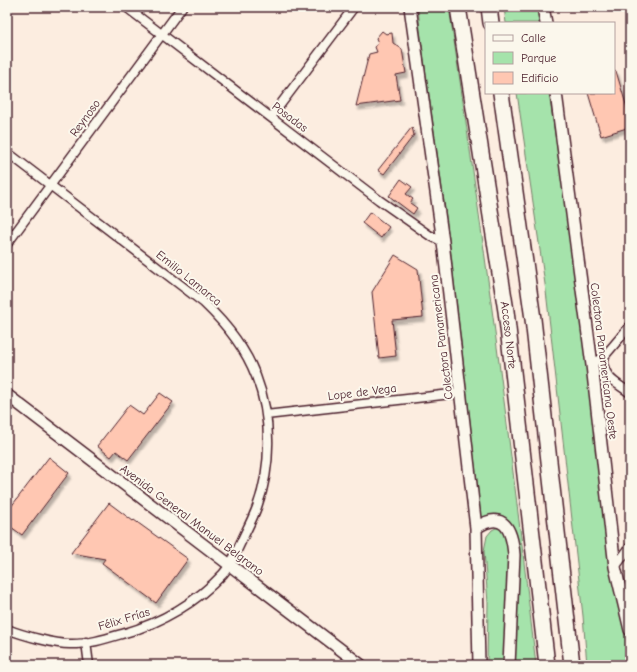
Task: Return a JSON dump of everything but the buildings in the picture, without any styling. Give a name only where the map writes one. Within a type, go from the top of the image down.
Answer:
[{"type":"highway","name":"Acceso Norte","points":[[458,7],[506,312],[547,665]]},
{"type":"highway","points":[[489,7],[491,22]]},
{"type":"highway","points":[[501,94],[533,319],[572,665]]},
{"type":"street","name":"Posadas","points":[[126,7],[379,200],[429,235],[443,242]]},
{"type":"street","name":"Reynoso","points":[[7,244],[182,7]]},
{"type":"street","points":[[271,117],[354,7]]},
{"type":"street","name":"Colectora Panamericana","points":[[410,7],[443,242],[476,528],[479,665]]},
{"type":"street","points":[[543,7],[546,22]]},
{"type":"street","name":"Colectora Panamericana Oeste","points":[[556,94],[592,363],[615,567],[630,630]]},
{"type":"street","name":"Emilio Lamarca","points":[[7,152],[204,303],[215,313],[240,344],[256,376],[263,396],[268,445],[265,480],[257,508],[230,565]]},
{"type":"street","points":[[592,363],[602,359],[630,326]]},
{"type":"street","points":[[602,359],[604,370],[608,376],[630,393]]},
{"type":"street","name":"Lope de Vega","points":[[266,415],[460,393]]},
{"type":"street","name":"Avenida General Manuel Belgrano","points":[[7,395],[361,665]]},
{"type":"street","points":[[476,528],[486,522],[500,522],[509,530],[513,539],[514,555],[510,665]]},
{"type":"street","points":[[615,567],[630,547]]},
{"type":"street","name":"Félix Frías","points":[[7,629],[63,644],[86,642],[134,630],[172,614],[187,604],[215,582],[230,565]]},
{"type":"street","points":[[86,642],[89,665]]},
{"type":"green space","points":[[418,7],[449,7],[496,336],[536,665],[513,665],[518,558],[517,542],[513,528],[507,519],[496,515],[481,518],[450,246]]},
{"type":"green space","points":[[504,7],[537,7],[539,22],[506,22]]},
{"type":"green space","points":[[517,94],[549,94],[593,395],[613,566],[630,641],[630,665],[587,665],[583,616],[546,291]]},
{"type":"green space","points":[[496,528],[503,531],[505,534],[508,541],[509,553],[503,665],[487,665],[488,603],[484,551],[487,536]]}]
